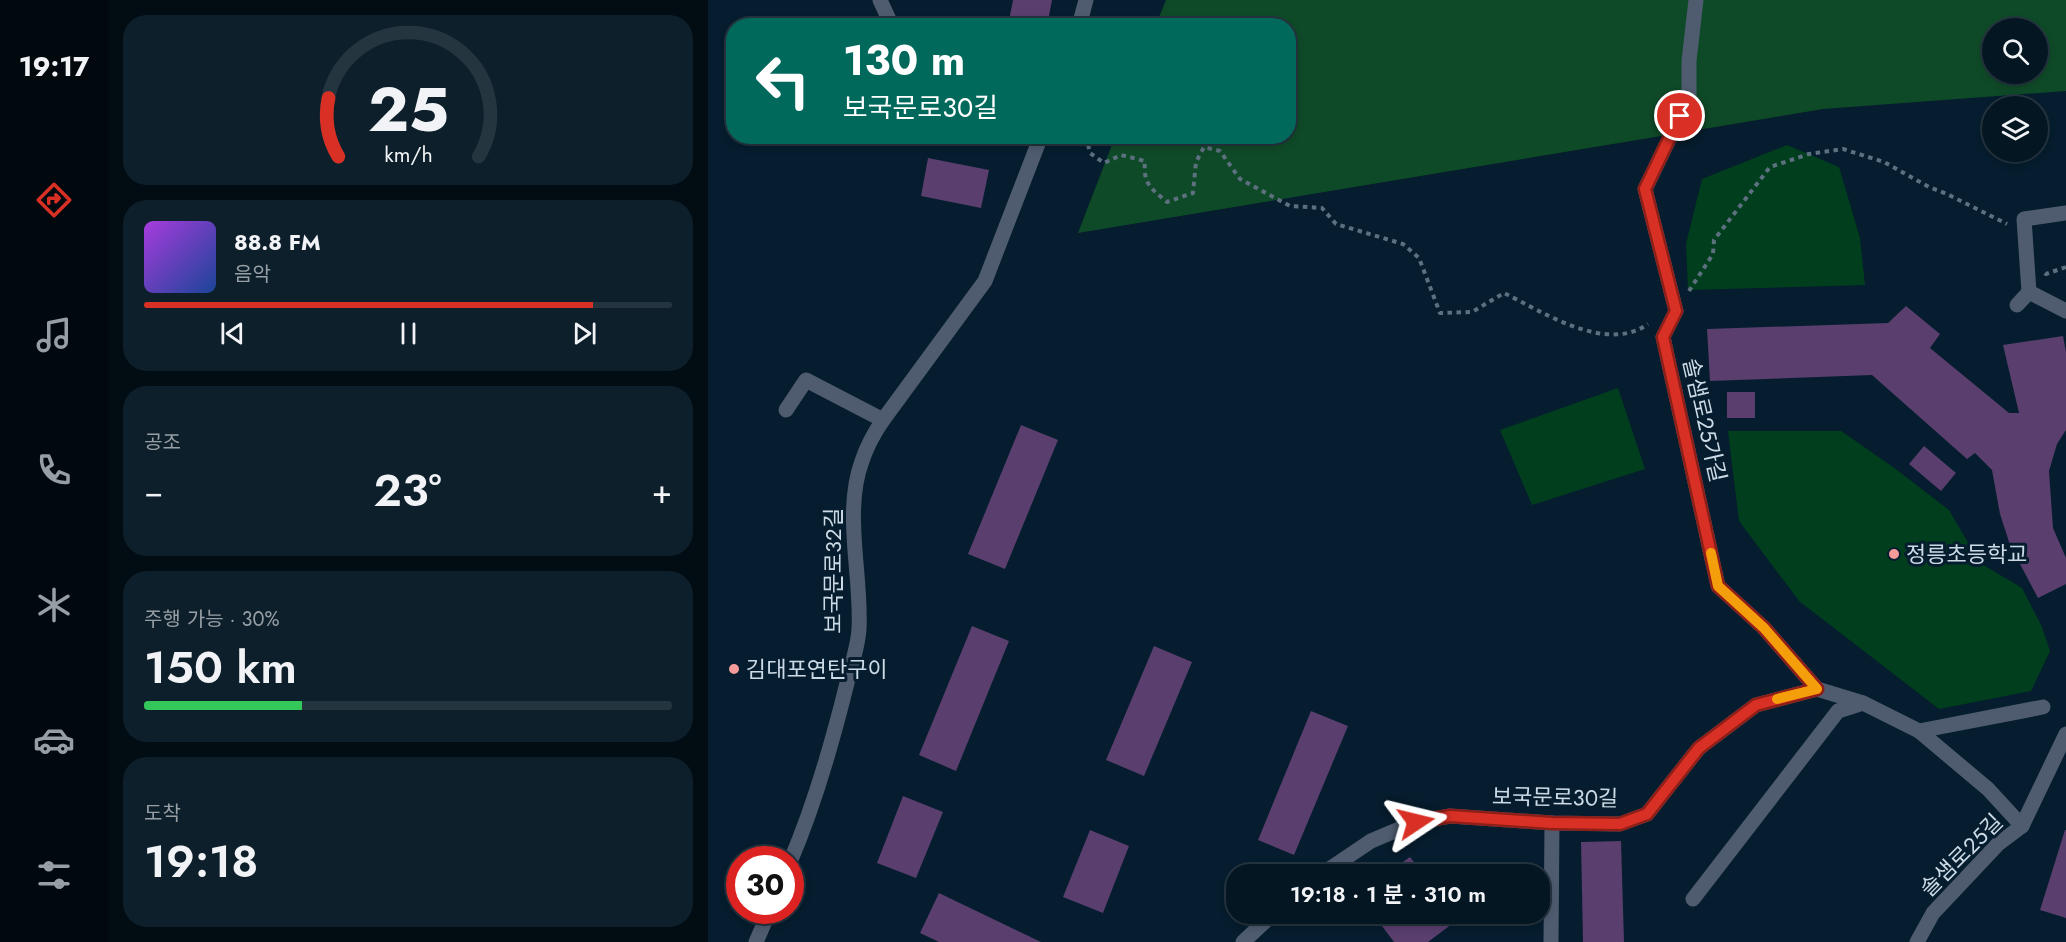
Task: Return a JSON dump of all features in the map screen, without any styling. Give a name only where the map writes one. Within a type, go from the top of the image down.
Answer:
[{"type":"street","points":[[880,0],[888,18]]},
{"type":"street","points":[[1081,18],[1086,0]]},
{"type":"street","points":[[1676,311],[1645,189],[1689,98],[1689,61],[1696,0]]},
{"type":"street","name":"보국문로32길","points":[[797,846],[807,823],[833,742],[860,631],[854,515],[861,462],[871,439],[883,420],[985,281],[1034,144]]},
{"type":"street","points":[[2017,305],[2029,292],[2024,219],[2066,213]]},
{"type":"street","points":[[2029,292],[2066,311]]},
{"type":"street","name":"솔샘로25가길","points":[[1676,311],[1663,337],[1718,586],[1764,628],[1817,689]]},
{"type":"street","points":[[786,410],[806,380],[883,420]]},
{"type":"street","points":[[1817,689],[1863,703],[1919,731],[1988,789],[2022,826]]},
{"type":"street","name":"보국문로30길","points":[[1337,864],[1371,841],[1416,822],[1450,816],[1552,823],[1620,824],[1647,814],[1699,748],[1756,705],[1817,689]]},
{"type":"street","points":[[1693,899],[1838,711],[1863,703]]},
{"type":"street","points":[[1919,731],[2043,707]]},
{"type":"street","name":"솔샘로25길","points":[[1917,942],[1933,912],[1998,844],[2022,826],[2066,734]]},
{"type":"street","points":[[1551,942],[1552,823]]},
{"type":"street","points":[[756,942],[764,924]]},
{"type":"street","points":[[1243,942],[1262,924]]},
{"type":"path","points":[[1088,144],[1090,153],[1104,163],[1121,155],[1145,161],[1144,175],[1150,188],[1167,202],[1193,193],[1196,162],[1204,147],[1220,151],[1240,179],[1290,206],[1322,208],[1336,224],[1403,244],[1419,258],[1440,313],[1472,312],[1504,293],[1578,330],[1611,334],[1637,332],[1656,318]]},
{"type":"path","points":[[1676,311],[1713,254],[1714,240],[1770,167],[1809,154],[1843,149],[1884,162],[1929,187],[2025,233]]},
{"type":"path","points":[[2041,264],[2046,274],[2066,267]]},
{"type":"green space","points":[[1166,0],[2066,0],[2066,91],[1823,109],[1078,233],[1112,144],[1296,144],[1296,18],[1159,18]]},
{"type":"green space","points":[[1787,145],[1839,167],[1860,238],[1865,285],[1688,290],[1686,244],[1702,179]]},
{"type":"green space","points":[[1618,388],[1645,469],[1532,505],[1500,430]]},
{"type":"green space","points":[[1728,431],[1841,431],[1949,510],[1980,563],[2022,588],[2042,627],[2050,651],[2031,691],[1939,709],[1799,601],[1739,521]]},
{"type":"building","points":[[1013,0],[1052,0],[1049,18],[1010,18]]},
{"type":"building","points":[[928,158],[989,170],[981,208],[921,196]]},
{"type":"building","points":[[1906,306],[1940,334],[1930,348],[2009,413],[2019,413],[2003,345],[2063,336],[2066,352],[2066,430],[2057,444],[2049,471],[2053,528],[2066,558],[2066,584],[2038,598],[2010,545],[2000,514],[1992,470],[1975,453],[1967,459],[1872,375],[1710,381],[1707,329],[1888,323]]},
{"type":"building","points":[[1727,392],[1755,392],[1755,418],[1727,418]]},
{"type":"building","points":[[1021,425],[1058,440],[1005,569],[968,554]]},
{"type":"building","points":[[1924,446],[1956,473],[1941,491],[1909,464]]},
{"type":"building","points":[[972,626],[1009,641],[956,771],[919,755]]},
{"type":"building","points":[[1154,646],[1192,662],[1144,776],[1106,760]]},
{"type":"building","points":[[1311,711],[1348,726],[1294,855],[1258,840]]},
{"type":"building","points":[[903,796],[943,812],[916,878],[877,863]]},
{"type":"building","points":[[1090,830],[1129,846],[1103,913],[1063,897]]},
{"type":"building","points":[[2066,830],[2066,918],[2040,910]]},
{"type":"building","points":[[1621,841],[1624,942],[1583,942],[1581,842]]},
{"type":"building","points":[[1410,857],[1415,864],[1400,864]]},
{"type":"building","points":[[939,893],[1041,942],[939,942],[920,933]]},
{"type":"building","points":[[1380,924],[1452,924],[1428,942],[1394,942]]},
{"type":"slow traffic","points":[[1711,553],[1718,586],[1764,628],[1817,689],[1777,699]]},
{"type":"place","name":"정릉초등학교","points":[[1894,554]]},
{"type":"place","name":"김대포연탄구이","points":[[734,669]]},
{"type":"route","points":[[1416,822],[1450,816],[1552,823],[1620,824],[1647,814],[1699,748],[1756,705],[1817,689],[1764,628],[1718,586],[1663,337],[1676,311],[1645,189],[1680,116]]}]
